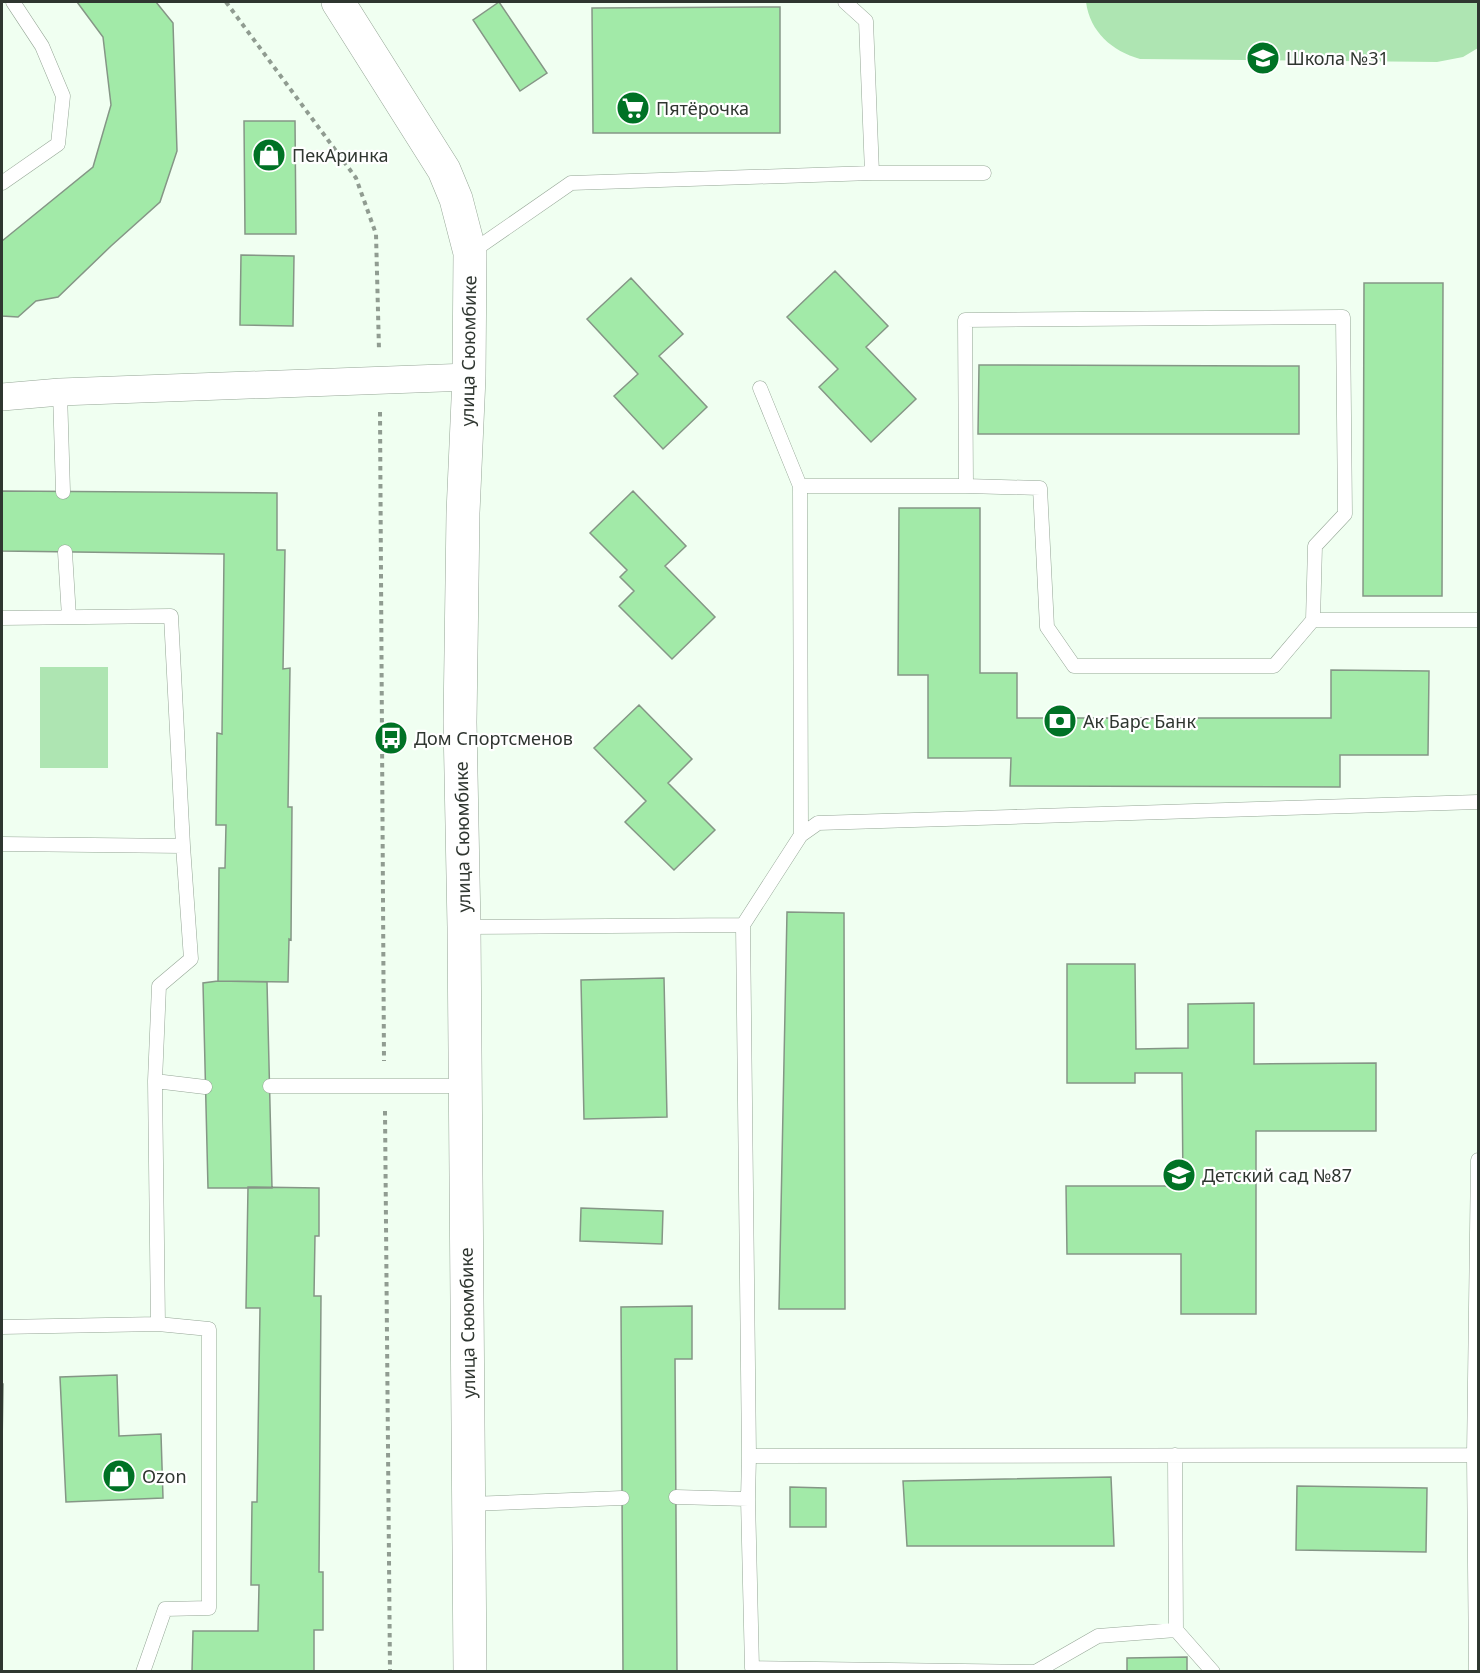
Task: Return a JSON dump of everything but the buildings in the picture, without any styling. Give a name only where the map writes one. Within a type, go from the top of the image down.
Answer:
[{"type":"street","name":"улица Сююмбике","points":[[338,2],[444,170],[456,199],[470,253],[470,377],[463,513],[460,722],[464,927],[470,1671]]},
{"type":"street","points":[[2,397],[60,392],[470,377]]},
{"type":"lane","points":[[2,183],[58,144],[63,96],[42,46],[13,2]]},
{"type":"lane","points":[[845,2],[866,21],[872,173]]},
{"type":"lane","points":[[470,253],[571,183],[872,173],[984,173]]},
{"type":"lane","points":[[800,486],[1040,488],[1047,627],[1074,666],[1274,666],[1313,620],[1315,546],[1345,514],[1343,317],[965,320],[966,486]]},
{"type":"lane","points":[[760,388],[800,486],[801,835]]},
{"type":"lane","points":[[60,392],[63,492]]},
{"type":"lane","points":[[65,552],[69,617]]},
{"type":"lane","points":[[2,618],[171,616],[191,959],[159,986],[155,1081],[158,1324]]},
{"type":"lane","points":[[1313,620],[1479,620]]},
{"type":"lane","points":[[1176,1630],[1098,1636],[1036,1671],[752,1668],[748,1499],[743,925],[801,835],[818,823],[1479,802]]},
{"type":"lane","points":[[2,844],[183,846]]},
{"type":"lane","points":[[464,927],[743,925]]},
{"type":"lane","points":[[155,1081],[205,1087]]},
{"type":"lane","points":[[270,1086],[465,1086]]},
{"type":"lane","points":[[1476,1671],[1474,1455],[1479,1160]]},
{"type":"lane","points":[[2,1327],[158,1324],[209,1329],[208,1608],[165,1609],[143,1671]]},
{"type":"lane","points":[[1175,1455],[1176,1630],[1214,1671]]},
{"type":"lane","points":[[749,1456],[1474,1455]]},
{"type":"lane","points":[[676,1497],[748,1499]]},
{"type":"lane","points":[[469,1504],[622,1498]]},
{"type":"path","points":[[226,2],[356,178],[376,234],[390,1671]]},
{"type":"green space","points":[[1086,2],[1478,2],[1478,48],[1463,57],[1437,62],[1140,59],[1120,51],[1104,39],[1092,22]]},
{"type":"green space","points":[[40,667],[108,667],[108,768],[40,768]]},
{"type":"place","name":"Школа №31","points":[[1263,58]]},
{"type":"place","name":"Пятёрочка","points":[[633,108]]},
{"type":"place","name":"ПекАринка","points":[[269,155]]},
{"type":"place","name":"Ак Барс Банк","points":[[1060,721]]},
{"type":"place","name":"Дом Спортсменов","points":[[391,738]]},
{"type":"place","name":"Детский сад №87","points":[[1179,1175]]},
{"type":"place","name":"Ozon","points":[[119,1476]]}]
